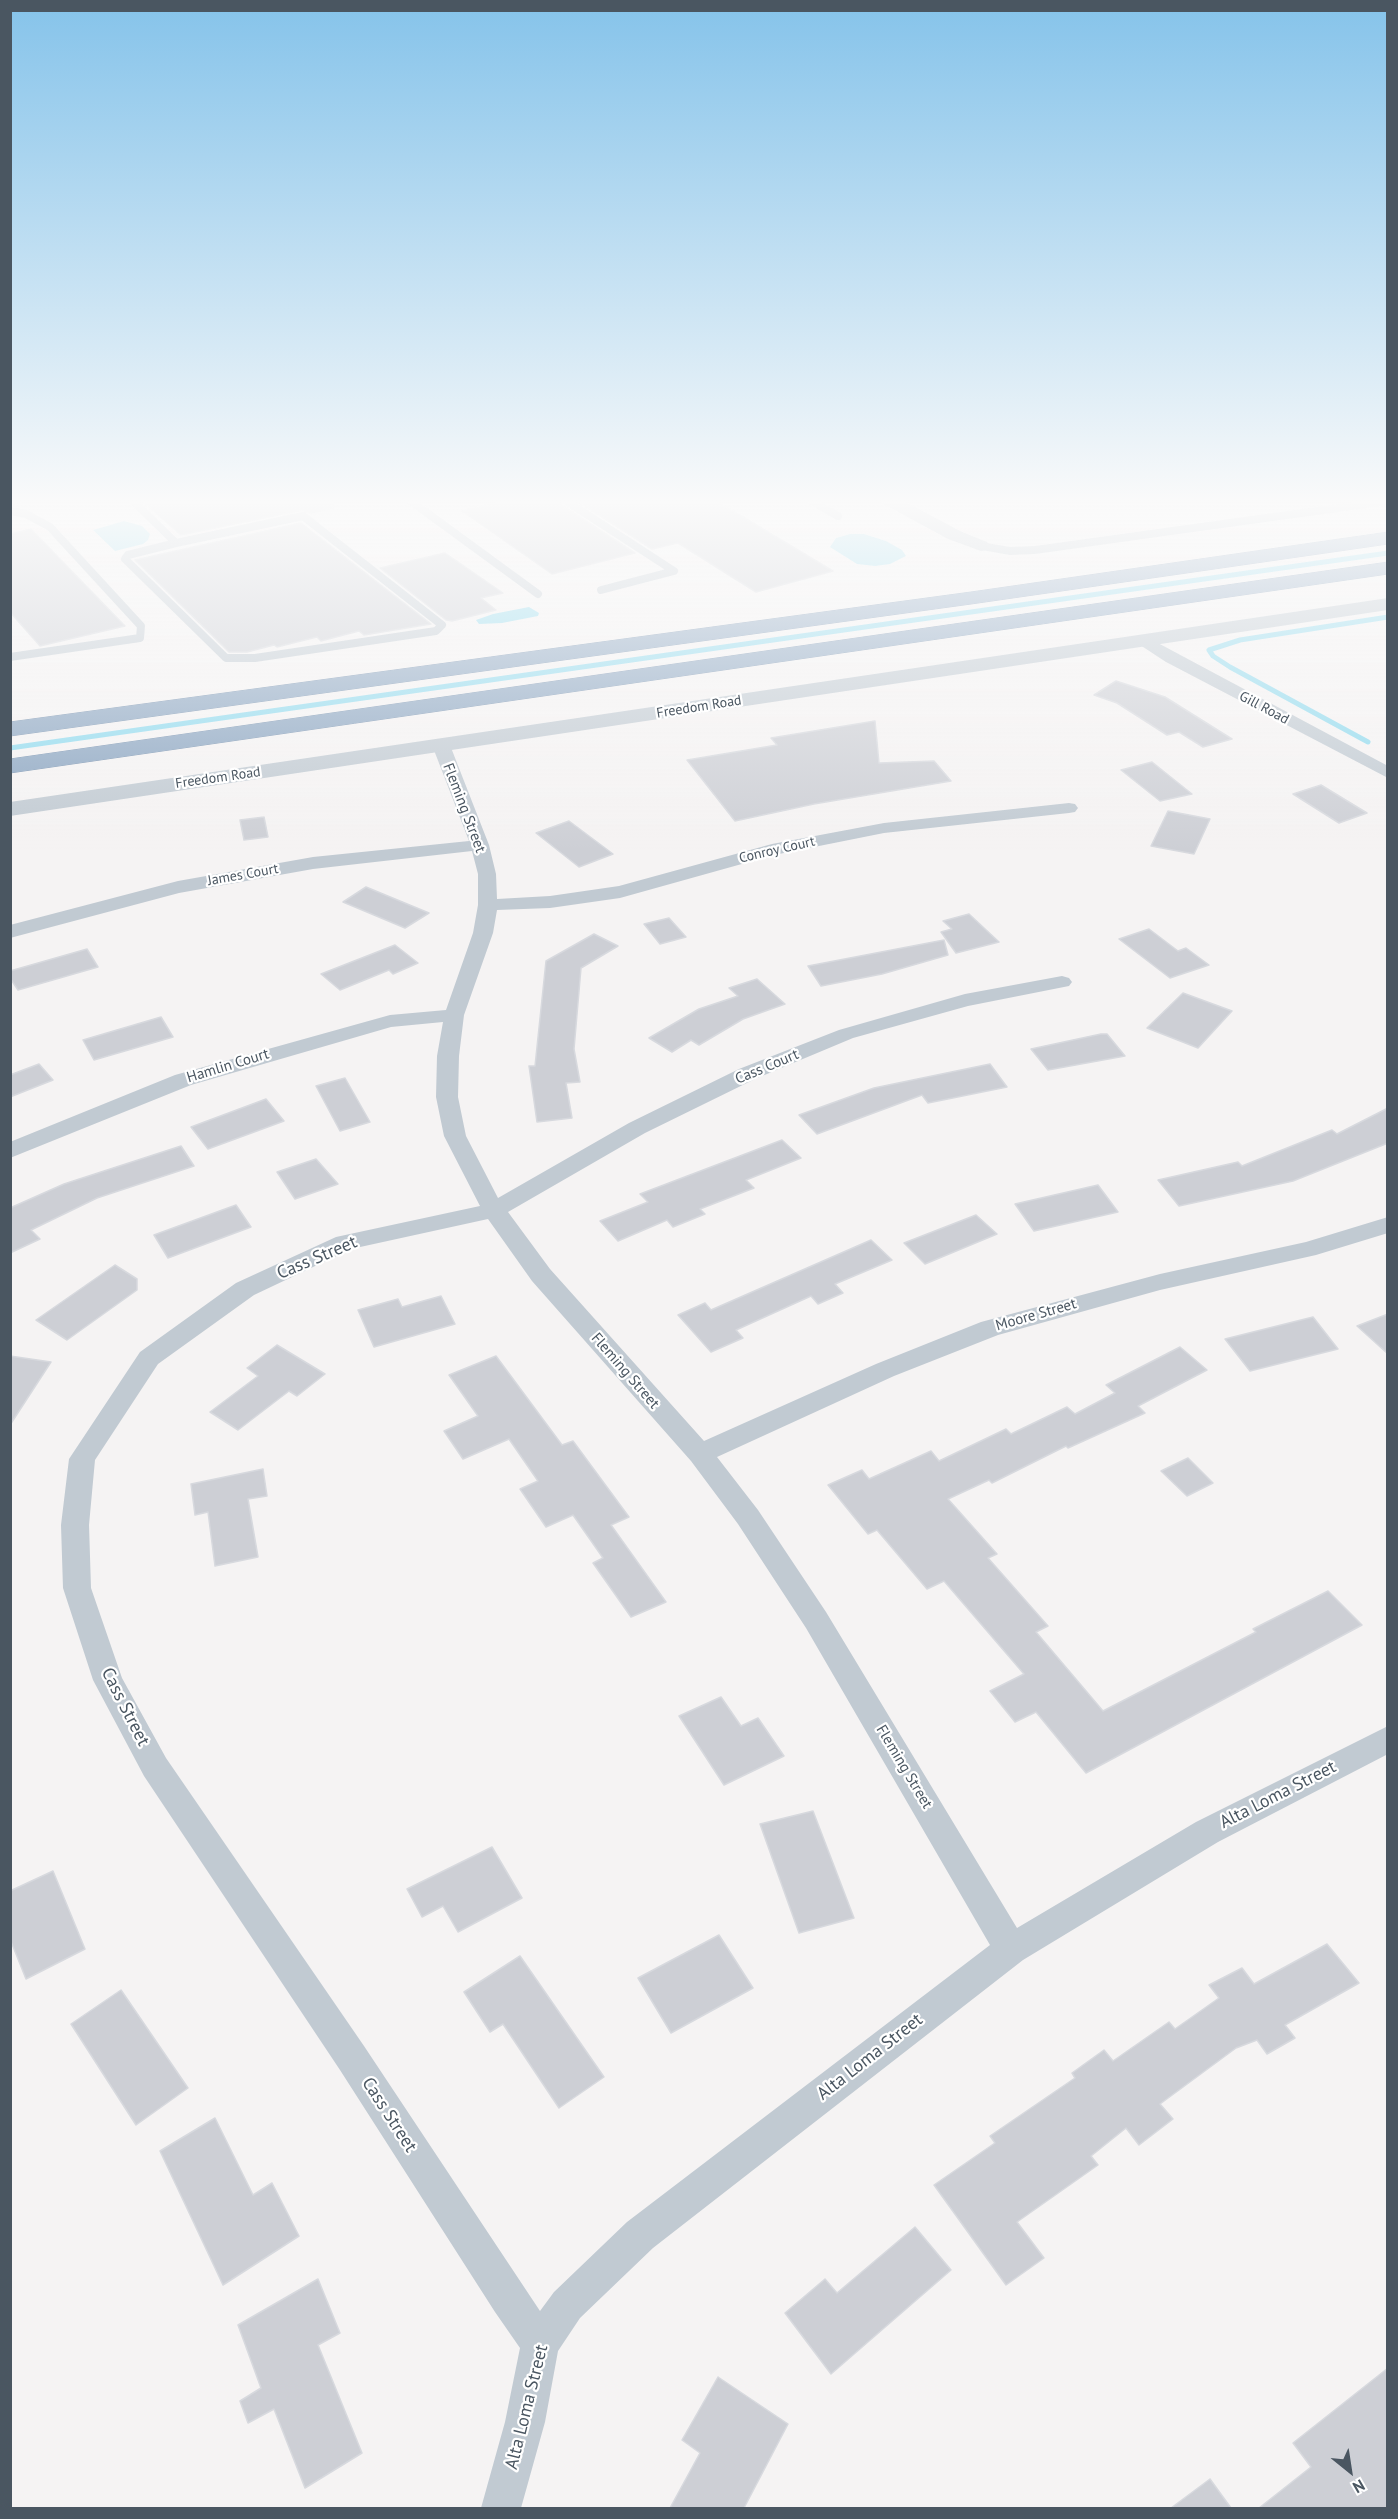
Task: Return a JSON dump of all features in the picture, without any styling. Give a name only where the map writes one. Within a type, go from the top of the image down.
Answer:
[{"type":"highway","points":[[10,729],[832,617]]},
{"type":"highway","points":[[10,766],[1050,617]]},
{"type":"street","name":"Freedom Road","points":[[10,809],[1303,617]]},
{"type":"street","name":"Gill Road","points":[[1143,640],[1172,659],[1388,773]]},
{"type":"street","name":"Fleming Street","points":[[441,745],[480,845],[487,874],[488,905],[483,933],[454,1015],[448,1056],[447,1097],[455,1136],[475,1178],[494,1210],[541,1275],[700,1454],[748,1517],[816,1620],[1011,1949]]},
{"type":"street","name":"Conroy Court","points":[[488,905],[550,902],[620,892],[772,850],[884,828],[944,819],[1069,808]]},
{"type":"street","name":"James Court","points":[[10,932],[44,921],[178,887],[312,863],[480,845]]},
{"type":"street","name":"Cass Court","points":[[494,1210],[637,1128],[769,1065],[846,1034],[965,1000],[1062,982]]},
{"type":"street","name":"Hamlin Court","points":[[10,1151],[183,1080],[390,1021],[454,1015]]},
{"type":"street","name":"Cass Street","points":[[494,1210],[344,1243],[245,1289],[149,1358],[82,1459],[75,1525],[77,1588],[108,1680],[155,1767],[352,2058],[508,2299],[540,2343]]},
{"type":"street","name":"Moore Street","points":[[700,1454],[885,1370],[990,1328],[1160,1282],[1308,1249],[1388,1225]]},
{"type":"street","name":"Alta Loma Street","points":[[501,2508],[525,2422],[540,2343],[567,2305],[640,2235],[1011,1949],[1207,1832],[1388,1739]]},
{"type":"lane","points":[[10,657],[140,638],[141,626],[132,617]]},
{"type":"lane","points":[[184,617],[226,658],[255,657],[436,632],[442,625],[431,617]]},
{"type":"water","points":[[486,617],[535,617],[502,623],[479,624],[476,620]]},
{"type":"building","points":[[14,617],[116,617],[125,626],[40,646]]},
{"type":"building","points":[[193,617],[421,617],[431,624],[364,635],[359,631],[321,641],[317,637],[277,647],[274,645],[247,652],[229,652]]},
{"type":"building","points":[[442,617],[470,617],[452,621]]},
{"type":"building","points":[[1116,681],[1165,697],[1232,739],[1203,747],[1179,732],[1167,735],[1117,703],[1094,695]]},
{"type":"building","points":[[875,721],[879,763],[934,761],[951,781],[814,804],[735,821],[687,760],[777,745],[771,738]]},
{"type":"building","points":[[1152,762],[1192,794],[1160,801],[1121,770]]},
{"type":"building","points":[[1321,785],[1367,813],[1339,823],[1293,794]]},
{"type":"building","points":[[1168,811],[1210,819],[1194,854],[1151,846]]},
{"type":"building","points":[[264,817],[268,837],[244,840],[240,820]]},
{"type":"building","points":[[569,821],[613,854],[579,867],[536,833]]},
{"type":"building","points":[[366,887],[429,913],[405,928],[343,902]]},
{"type":"building","points":[[969,914],[999,942],[956,953],[941,932],[952,929],[943,921]]},
{"type":"building","points":[[669,918],[686,937],[660,944],[644,924]]},
{"type":"building","points":[[1149,929],[1178,951],[1186,948],[1209,965],[1170,978],[1119,939]]},
{"type":"building","points":[[594,934],[618,946],[581,968],[574,1049],[580,1082],[566,1083],[572,1118],[537,1122],[529,1066],[535,1066],[546,961]]},
{"type":"building","points":[[944,940],[948,955],[882,974],[821,986],[808,966]]},
{"type":"building","points":[[395,945],[418,963],[393,974],[389,970],[340,990],[321,974]]},
{"type":"building","points":[[87,949],[98,967],[18,990],[10,978],[10,971]]},
{"type":"building","points":[[757,979],[785,1004],[743,1019],[699,1045],[691,1040],[672,1052],[649,1038],[699,1009],[738,996],[729,988]]},
{"type":"building","points":[[1183,993],[1232,1011],[1198,1048],[1147,1028]]},
{"type":"building","points":[[161,1017],[173,1037],[94,1060],[83,1040]]},
{"type":"building","points":[[1107,1034],[1125,1056],[1048,1070],[1031,1049]]},
{"type":"building","points":[[39,1064],[53,1080],[10,1097],[10,1075]]},
{"type":"building","points":[[990,1064],[1007,1087],[928,1103],[922,1095],[817,1134],[799,1115],[874,1088]]},
{"type":"building","points":[[345,1078],[370,1122],[340,1131],[316,1086]]},
{"type":"building","points":[[266,1099],[284,1121],[208,1149],[191,1127]]},
{"type":"building","points":[[1388,1108],[1388,1143],[1293,1181],[1179,1206],[1158,1180],[1238,1162],[1242,1166],[1332,1130],[1337,1134]]},
{"type":"building","points":[[782,1140],[801,1158],[746,1180],[754,1188],[700,1209],[705,1214],[673,1227],[667,1220],[618,1241],[600,1221],[648,1202],[640,1194]]},
{"type":"building","points":[[181,1146],[194,1166],[97,1198],[31,1230],[40,1239],[10,1253],[10,1208],[64,1184]]},
{"type":"building","points":[[316,1159],[338,1184],[295,1199],[277,1172]]},
{"type":"building","points":[[1098,1185],[1118,1212],[1034,1231],[1015,1204]]},
{"type":"building","points":[[236,1205],[251,1227],[168,1258],[154,1235]]},
{"type":"building","points":[[976,1215],[997,1234],[925,1264],[904,1243]]},
{"type":"building","points":[[871,1240],[892,1260],[835,1284],[843,1293],[818,1304],[811,1296],[736,1330],[743,1338],[711,1352],[678,1315],[705,1303],[711,1310]]},
{"type":"building","points":[[115,1265],[137,1279],[137,1290],[67,1340],[36,1320]]},
{"type":"building","points":[[441,1296],[455,1324],[374,1347],[358,1310],[398,1299],[402,1307]]},
{"type":"building","points":[[1388,1314],[1388,1354],[1357,1326]]},
{"type":"building","points":[[1313,1317],[1338,1349],[1250,1371],[1225,1339]]},
{"type":"building","points":[[277,1345],[325,1374],[297,1396],[289,1391],[238,1430],[210,1412],[258,1376],[247,1368]]},
{"type":"building","points":[[1180,1347],[1207,1370],[1138,1406],[1145,1413],[1068,1448],[1066,1446],[992,1483],[989,1480],[948,1499],[997,1554],[988,1558],[1048,1626],[1036,1632],[1103,1711],[1256,1632],[1253,1629],[1328,1591],[1362,1625],[1086,1773],[1036,1712],[1015,1722],[990,1691],[1024,1674],[944,1581],[927,1589],[877,1530],[868,1534],[828,1485],[862,1470],[869,1479],[931,1451],[939,1461],[1006,1429],[1011,1434],[1067,1407],[1075,1414],[1115,1393],[1106,1385]]},
{"type":"building","points":[[10,1356],[51,1362],[10,1425]]},
{"type":"building","points":[[496,1356],[562,1445],[573,1441],[629,1517],[611,1525],[666,1602],[631,1617],[593,1563],[603,1558],[573,1515],[546,1527],[520,1489],[538,1481],[509,1439],[463,1459],[444,1431],[478,1416],[449,1375]]},
{"type":"building","points":[[1188,1458],[1213,1483],[1187,1496],[1161,1471]]},
{"type":"building","points":[[263,1469],[267,1496],[248,1499],[258,1557],[215,1566],[208,1512],[195,1515],[191,1484]]},
{"type":"building","points":[[721,1697],[741,1726],[758,1718],[784,1756],[724,1785],[679,1716]]},
{"type":"building","points":[[813,1811],[854,1918],[799,1933],[760,1824]]},
{"type":"building","points":[[492,1847],[522,1898],[458,1932],[443,1906],[422,1917],[407,1889]]},
{"type":"building","points":[[53,1871],[85,1949],[26,1979],[10,1939],[10,1891]]},
{"type":"building","points":[[719,1935],[753,1988],[671,2033],[638,1978]]},
{"type":"building","points":[[1327,1944],[1359,1983],[1285,2025],[1295,2038],[1267,2054],[1257,2040],[1236,2048],[1160,2104],[1173,2119],[1139,2145],[1126,2128],[1091,2156],[1098,2165],[1017,2222],[1044,2258],[1006,2285],[934,2185],[995,2143],[990,2136],[1075,2078],[1072,2073],[1104,2050],[1113,2061],[1169,2022],[1175,2029],[1219,1998],[1209,1985],[1242,1968],[1254,1984]]},
{"type":"building","points":[[520,1956],[604,2077],[559,2108],[503,2024],[490,2032],[464,1992]]},
{"type":"building","points":[[121,1990],[188,2088],[136,2125],[71,2024]]},
{"type":"building","points":[[215,2118],[253,2195],[272,2183],[299,2236],[223,2285],[160,2151]]},
{"type":"building","points":[[915,2227],[951,2270],[831,2374],[785,2313],[825,2279],[837,2293]]},
{"type":"building","points":[[318,2279],[340,2333],[318,2345],[362,2453],[305,2488],[274,2409],[248,2423],[240,2401],[261,2388],[238,2325]]},
{"type":"building","points":[[1388,2368],[1388,2508],[1259,2508],[1311,2467],[1293,2443]]},
{"type":"building","points":[[718,2377],[788,2424],[744,2508],[670,2508],[700,2453],[682,2440]]},
{"type":"building","points":[[1210,2479],[1231,2508],[1171,2508]]},
{"type":"waterway","points":[[10,748],[939,617]]},
{"type":"waterway","points":[[1368,742],[1230,667],[1213,656],[1209,650],[1240,640],[1388,617]]}]
